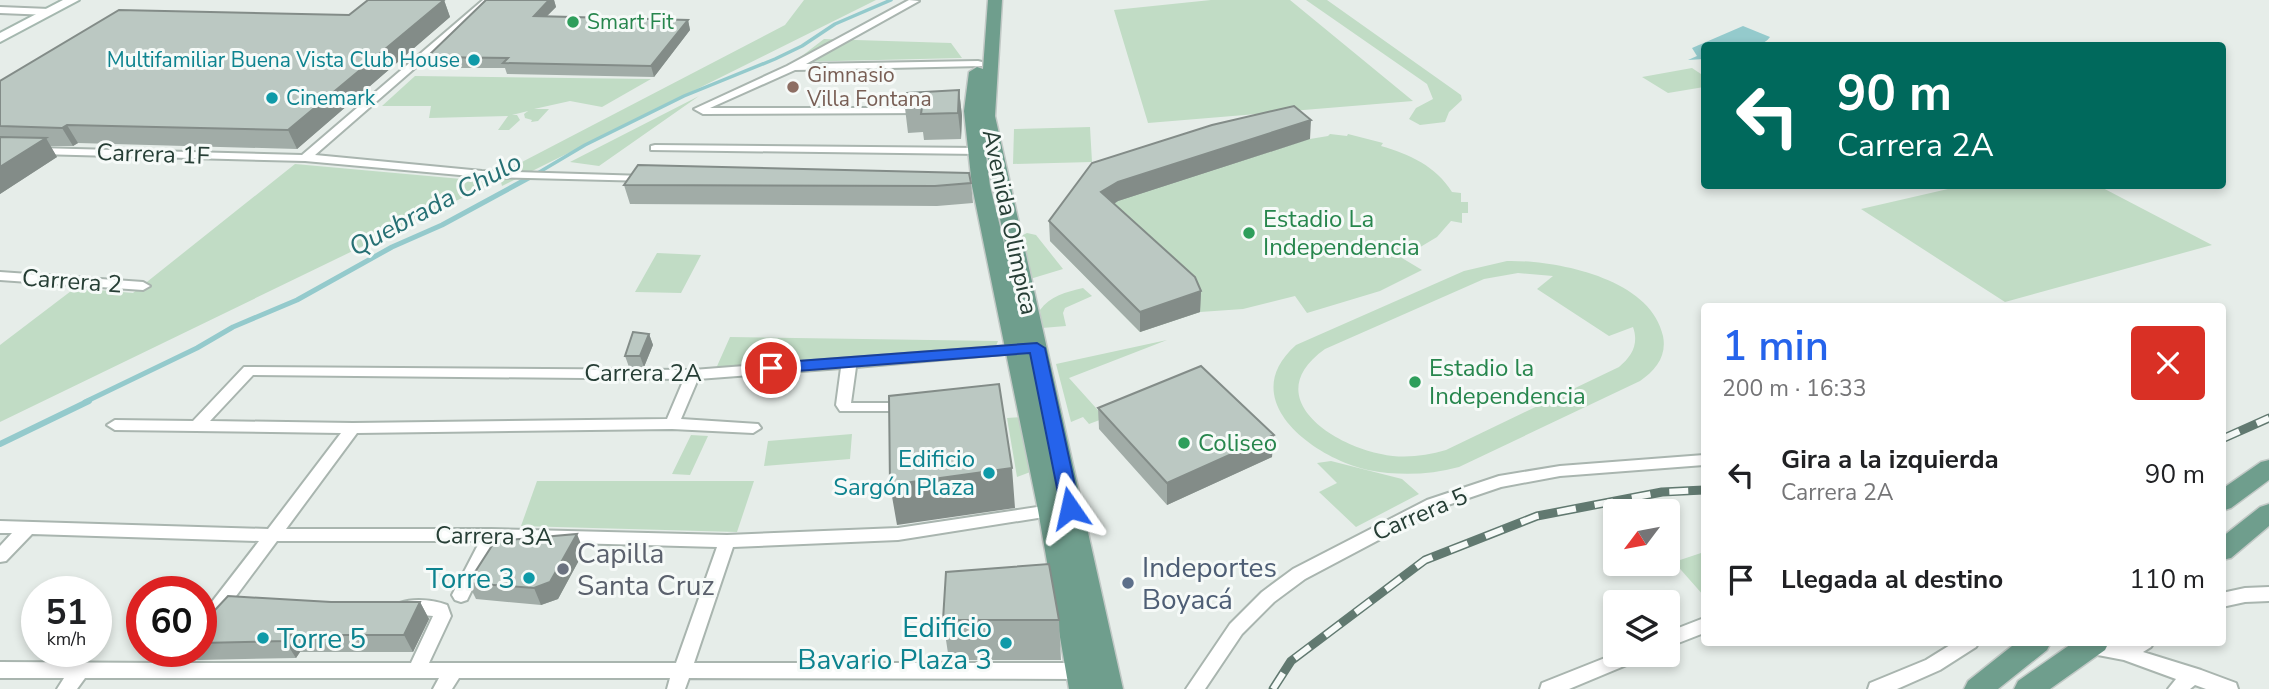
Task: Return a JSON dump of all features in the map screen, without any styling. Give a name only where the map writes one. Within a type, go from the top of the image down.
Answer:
[{"type":"main road","name":"Avenida Olimpica","points":[[979,0],[978,64],[965,111],[979,151],[974,186],[991,224],[1026,349]]},
{"type":"main road","name":"Avenida Olimpica","points":[[995,0],[987,116],[1026,349],[1060,509],[1109,689]]},
{"type":"main road","points":[[2227,493],[2269,468]]},
{"type":"main road","name":"Avenida Olimpica","points":[[1060,509],[1081,680]]},
{"type":"main road","points":[[2226,548],[2269,513]]},
{"type":"main road","points":[[1978,689],[2032,646]]},
{"type":"main road","points":[[2029,689],[2091,646]]},
{"type":"street","points":[[1,37],[73,0]]},
{"type":"street","points":[[305,158],[488,0]]},
{"type":"street","points":[[914,1],[791,68],[699,108],[703,111],[932,111]]},
{"type":"street","points":[[0,10],[49,12]]},
{"type":"street","points":[[791,68],[978,64]]},
{"type":"street","points":[[655,148],[979,151]]},
{"type":"street","name":"Carrera 1F","points":[[0,150],[305,158],[502,176],[663,179]]},
{"type":"street","name":"Carrera 2","points":[[0,276],[143,286]]},
{"type":"street","name":"Carrera 2A","points":[[198,425],[249,370],[693,375],[1026,349]]},
{"type":"street","points":[[849,362],[845,408],[920,405]]},
{"type":"street","points":[[672,424],[693,375]]},
{"type":"street","points":[[115,425],[353,428],[672,424],[752,428]]},
{"type":"street","points":[[217,609],[353,428]]},
{"type":"street","name":"Carrera 5","points":[[1195,689],[1236,629],[1268,597],[1299,573],[1433,504],[1499,482],[1560,471],[1701,460]]},
{"type":"street","name":"Carrera 3A","points":[[0,527],[272,535],[491,535],[727,541],[898,534],[1060,509]]},
{"type":"street","points":[[0,556],[28,528]]},
{"type":"street","points":[[461,595],[491,535]]},
{"type":"street","points":[[676,689],[727,541]]},
{"type":"street","points":[[2226,599],[2269,594]]},
{"type":"street","points":[[386,608],[441,610],[442,616],[416,671]]},
{"type":"street","points":[[1680,635],[1701,626]]},
{"type":"street","points":[[1877,689],[1933,665],[1964,646]]},
{"type":"street","points":[[2096,646],[2194,675],[2229,689]]},
{"type":"street","points":[[2126,653],[2139,646]]},
{"type":"street","points":[[1563,687],[1606,667]]},
{"type":"street","points":[[0,670],[682,670],[1081,680]]},
{"type":"street","points":[[66,689],[79,671]]},
{"type":"street","points":[[442,689],[453,671]]},
{"type":"street","points":[[2177,689],[2194,675]]},
{"type":"green space","points":[[804,0],[876,0],[502,186],[499,174],[785,25]]},
{"type":"green space","points":[[1211,0],[1290,0],[1413,101],[1148,123],[1114,10]]},
{"type":"green space","points":[[1306,0],[1327,0],[1461,95],[1462,100],[1449,112],[1445,122],[1420,125],[1409,119],[1416,108],[1433,99],[1427,84]]},
{"type":"green space","points":[[824,39],[951,43],[962,58],[794,62]]},
{"type":"green space","points":[[1692,68],[1701,74],[1701,88],[1668,93],[1642,77]]},
{"type":"green space","points":[[415,76],[651,79],[602,107],[570,101],[534,109],[549,109],[538,121],[531,122],[532,120],[525,118],[524,114],[528,111],[512,115],[517,115],[520,120],[509,130],[498,130],[508,116],[429,118],[431,106],[382,106]]},
{"type":"green space","points":[[699,96],[599,166],[570,162]]},
{"type":"green space","name":"Estadio La Independencia","points":[[1293,125],[1310,139],[1330,134],[1348,134],[1383,143],[1381,146],[1412,157],[1438,175],[1452,192],[1461,193],[1461,202],[1468,202],[1468,213],[1462,213],[1462,223],[1451,221],[1437,237],[1402,258],[1422,270],[1380,291],[1307,313],[1295,296],[1243,309],[1200,312],[1140,332],[1050,241],[1093,182]]},
{"type":"green space","points":[[1090,127],[1092,162],[1013,164],[1014,129]]},
{"type":"green space","points":[[295,164],[495,182],[0,422],[0,345],[75,288],[133,293]]},
{"type":"green space","points":[[1948,189],[2105,189],[2212,245],[2005,302],[1861,209]]},
{"type":"green space","points":[[1027,233],[1036,235],[1063,269],[1030,279],[1021,236]]},
{"type":"green space","points":[[657,253],[701,255],[681,293],[635,292]]},
{"type":"green space","points":[[1507,261],[1550,264],[1598,276],[1640,300],[1655,316],[1663,336],[1662,356],[1651,372],[1640,381],[1448,470],[1403,474],[1368,470],[1325,453],[1305,440],[1288,424],[1277,406],[1274,386],[1279,366],[1296,345],[1464,271]],"holes":[[[1518,273],[1553,276],[1537,289],[1609,336],[1633,327],[1633,349],[1619,367],[1446,450],[1414,456],[1381,454],[1341,440],[1323,429],[1309,415],[1300,400],[1299,384],[1306,367],[1325,349],[1484,279]]]},
{"type":"green space","points":[[1083,288],[1092,296],[1065,308],[1063,313],[1066,326],[1042,328],[1040,310],[1044,305],[1059,295]]},
{"type":"green space","points":[[730,337],[998,341],[996,346],[714,373]]},
{"type":"green space","points":[[1167,340],[1069,378],[1105,418],[1089,424],[1083,417],[1071,422],[1056,364]]},
{"type":"green space","points":[[1023,417],[1033,471],[1017,477],[1007,418]]},
{"type":"green space","points":[[852,434],[850,459],[764,466],[768,441]]},
{"type":"green space","points":[[691,435],[708,436],[690,475],[672,474]]},
{"type":"green space","points":[[1331,461],[1402,479],[1419,494],[1356,527],[1319,492],[1337,483],[1317,463]]},
{"type":"green space","points":[[537,481],[754,481],[737,532],[521,526]]},
{"type":"green space","points":[[1701,553],[1701,593],[1680,569],[1680,560]]},
{"type":"water","points":[[1743,26],[1770,37],[1765,42],[1706,42]]},
{"type":"water","points":[[1701,44],[1701,59],[1688,60],[1697,56],[1692,48]]},
{"type":"building","points":[[368,0],[444,0],[288,130],[0,126],[0,81],[119,10],[349,15]]},
{"type":"building","points":[[486,0],[549,0],[534,16],[688,20],[651,66],[503,63],[508,58],[427,57]]},
{"type":"building","points":[[959,90],[958,113],[921,114],[922,107],[905,108],[907,93]]},
{"type":"building","points":[[1294,106],[1311,120],[1118,182],[1101,192],[1195,277],[1201,291],[1140,312],[1049,221],[1092,163],[1212,125]]},
{"type":"building","points":[[0,137],[46,138],[0,167]]},
{"type":"building","points":[[638,165],[969,173],[971,183],[935,186],[624,185]]},
{"type":"building","points":[[633,332],[649,334],[640,356],[625,356]]},
{"type":"building","name":"Coliseo","points":[[1201,366],[1274,435],[1167,483],[1098,408]]},
{"type":"building","points":[[999,384],[1012,468],[890,485],[889,396]]},
{"type":"building","points":[[577,534],[550,582],[534,588],[468,583],[495,541]]},
{"type":"building","points":[[1049,564],[1059,620],[943,620],[946,572]]},
{"type":"building","points":[[228,596],[331,602],[420,602],[404,635],[289,635],[285,641],[217,643],[217,608]]},
{"type":"waterway","name":"Quebrada Chulo","points":[[531,177],[585,145],[684,96],[775,59],[802,46],[835,24],[891,0]]},
{"type":"waterway","name":"Quebrada Chulo","points":[[85,402],[197,348],[233,327],[297,300],[392,247],[442,225],[534,175]]},
{"type":"waterway","name":"Quebrada Chulo","points":[[0,444],[89,401]]},
{"type":"railway","points":[[2226,437],[2269,418]]},
{"type":"railway","points":[[1273,689],[1291,661],[1425,560],[1537,516],[1662,492],[1701,490]]},
{"type":"place","name":"Smart Fit","points":[[573,22]]},
{"type":"place","name":"Multifamiliar Buena Vista Club House","points":[[474,60]]},
{"type":"place","name":"Gimnasio Villa Fontana","points":[[793,87]]},
{"type":"place","name":"Cinemark","points":[[272,98]]},
{"type":"place","name":"Estadio La Independencia","points":[[1249,233]]},
{"type":"place","name":"Estadio la Independencia","points":[[1415,382]]},
{"type":"place","name":"Coliseo","points":[[1184,443]]},
{"type":"place","name":"Edificio Sargón Plaza","points":[[989,473]]},
{"type":"place","name":"Capilla Santa Cruz","points":[[563,569]]},
{"type":"place","name":"Torre 3","points":[[529,578]]},
{"type":"place","name":"Indeportes Boyacá","points":[[1128,583]]},
{"type":"place","name":"Torre 5","points":[[263,638]]},
{"type":"place","name":"Edificio Bavario Plaza 3","points":[[1006,643]]},
{"type":"route","points":[[771,368],[1037,348],[1070,508]]}]
